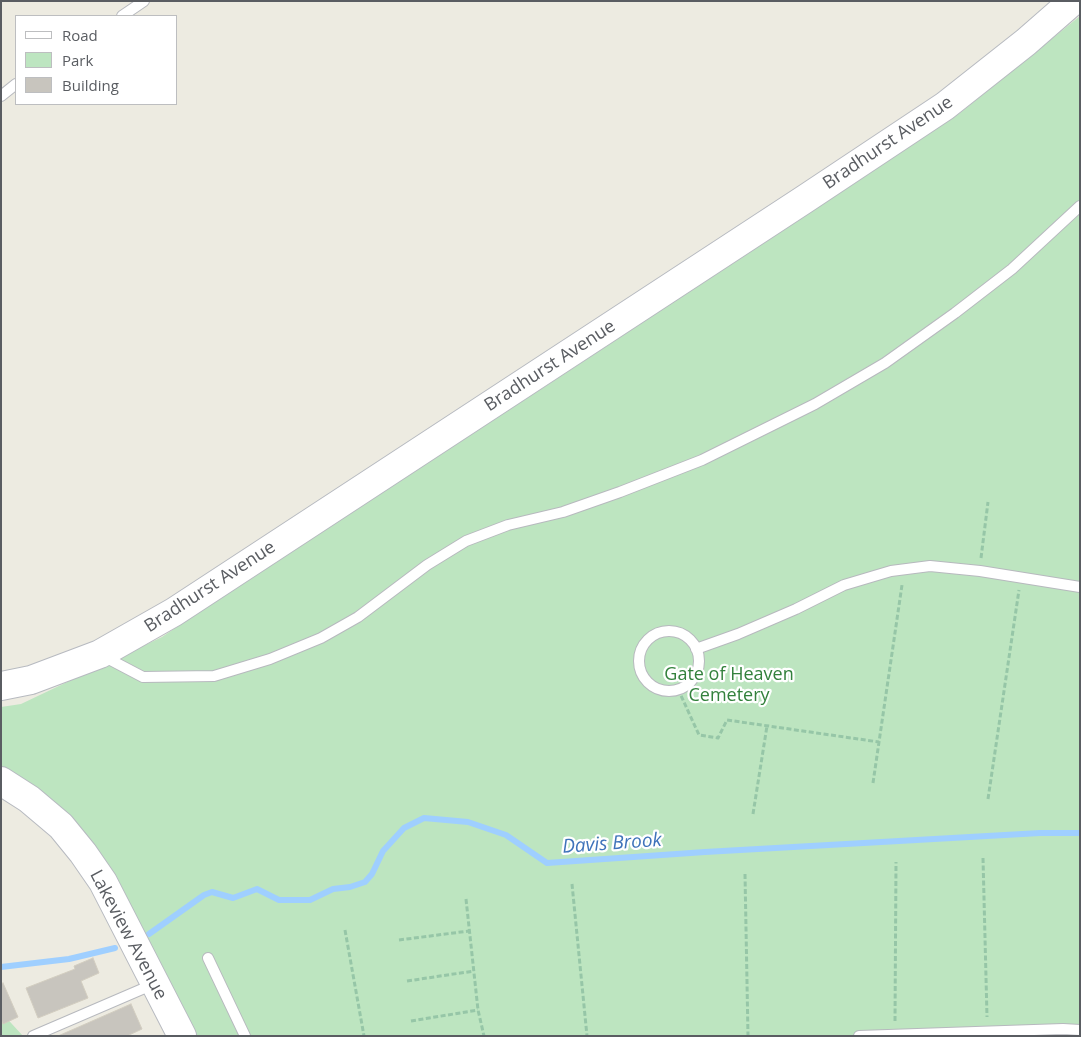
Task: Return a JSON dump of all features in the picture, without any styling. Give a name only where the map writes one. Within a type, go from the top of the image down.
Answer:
[{"type":"main road","name":"Bradhurst Avenue","points":[[1,686],[31,680],[100,654],[174,612],[945,106],[1026,42],[1073,1]]},
{"type":"main road","name":"Lakeview Avenue","points":[[1,781],[29,799],[60,826],[83,853],[103,882],[182,1036]]},
{"type":"lane","points":[[123,15],[144,1]]},
{"type":"lane","points":[[1,96],[15,85]]},
{"type":"lane","points":[[100,654],[143,677],[214,676],[270,659],[321,638],[358,618],[427,565],[466,541],[508,525],[563,512],[629,489],[702,460],[815,404],[885,363],[955,313],[1012,269],[1080,206]]},
{"type":"lane","points":[[696,649],[738,634],[796,609],[844,585],[891,571],[930,566],[980,571],[1080,587]]},
{"type":"lane","points":[[661,632],[674,632],[690,640],[696,649],[699,660],[698,670],[692,681],[683,688],[664,691],[653,687],[645,680],[640,671],[639,661],[643,646],[651,637],[661,632]]},
{"type":"lane","points":[[208,958],[245,1036]]},
{"type":"lane","points":[[33,1036],[155,984]]},
{"type":"lane","points":[[859,1036],[1080,1030]]},
{"type":"path","points":[[980,571],[988,502]]},
{"type":"path","points":[[873,783],[905,569]]},
{"type":"path","points":[[988,799],[1021,577]]},
{"type":"path","points":[[678,689],[699,735],[718,738],[727,720],[879,742]]},
{"type":"path","points":[[753,814],[767,726]]},
{"type":"path","points":[[982,858],[988,1032]]},
{"type":"path","points":[[895,1034],[896,862]]},
{"type":"path","points":[[744,874],[748,1036]]},
{"type":"path","points":[[572,884],[587,1036]]},
{"type":"path","points":[[466,900],[478,1010],[484,1036]]},
{"type":"path","points":[[345,930],[364,1036]]},
{"type":"path","points":[[399,940],[469,931]]},
{"type":"path","points":[[407,981],[474,971]]},
{"type":"path","points":[[411,1021],[478,1010]]},
{"type":"green space","name":"Gate of Heaven Cemetery","points":[[1080,16],[1080,1036],[195,1036],[141,926],[1,768],[1,707],[21,704],[162,637],[278,558],[555,380],[960,113]]},
{"type":"green space","points":[[1,1012],[23,1036],[1,1036]]},
{"type":"building","points":[[93,958],[99,973],[81,981],[88,998],[38,1018],[26,988],[75,969],[74,966]]},
{"type":"building","points":[[3,983],[18,1017],[3,1024],[1,1019],[1,984]]},
{"type":"building","points":[[131,1004],[142,1029],[127,1036],[58,1036]]},
{"type":"waterway","name":"Davis Brook","points":[[149,934],[204,895],[212,892],[233,898],[257,889],[279,900],[310,900],[333,889],[350,887],[365,882],[372,874],[383,851],[404,828],[424,818],[468,822],[506,835],[547,863],[1040,833],[1080,833]]},
{"type":"waterway","name":"Davis Brook","points":[[1,967],[69,959],[115,948]]}]
